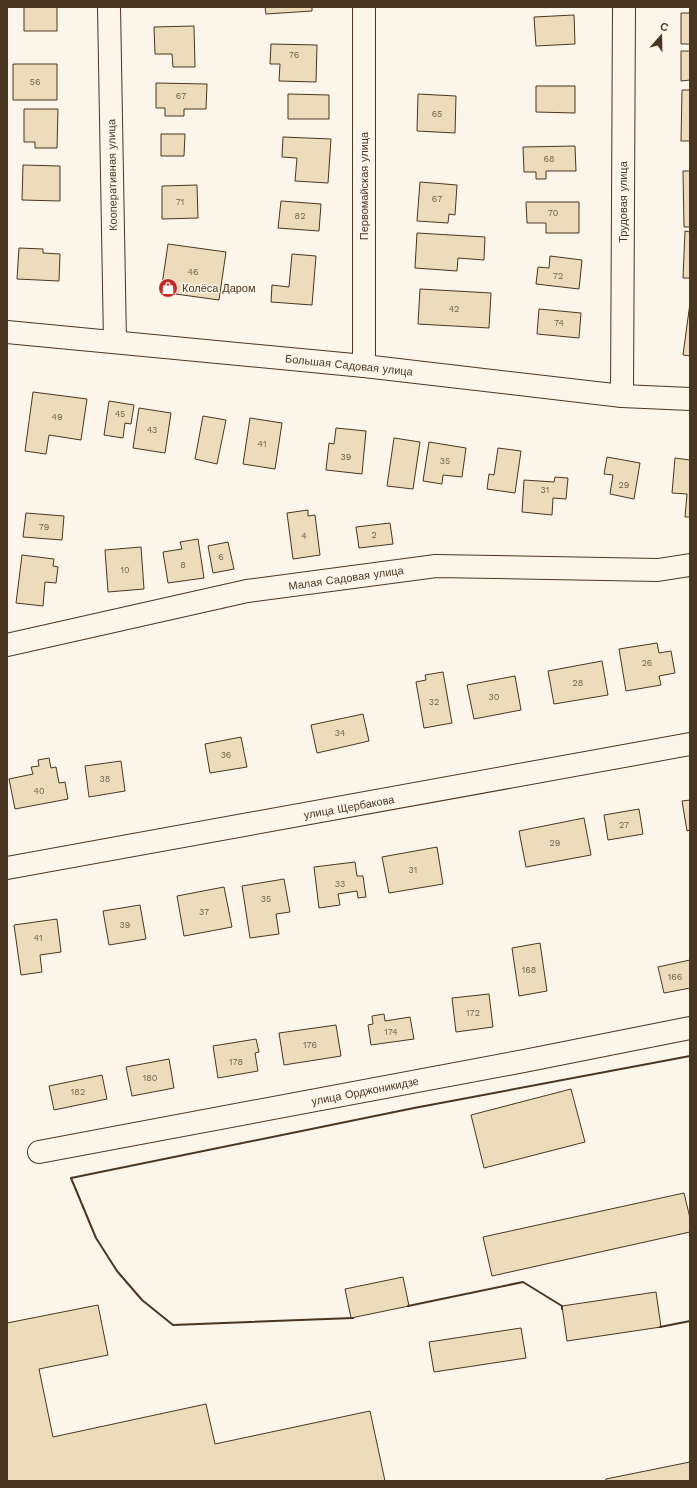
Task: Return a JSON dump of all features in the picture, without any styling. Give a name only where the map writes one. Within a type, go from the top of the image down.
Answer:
[{"type":"street","name":"Кооперативная улица","points":[[109,7],[115,342]]},
{"type":"street","name":"Первомайская улица","points":[[364,7],[364,366]]},
{"type":"street","name":"Трудовая улица","points":[[622,396],[624,7]]},
{"type":"street","name":"Большая Садовая улица","points":[[7,332],[364,366],[622,396],[690,399]]},
{"type":"street","name":"Малая Садовая улица","points":[[7,646],[247,591],[436,566],[658,570],[690,566]]},
{"type":"street","name":"улица Щербакова","points":[[7,868],[690,744]]},
{"type":"street","name":"улица Орджоникидзе","points":[[39,1152],[516,1063],[690,1028]]},
{"type":"building","points":[[24,7],[57,7],[57,31],[24,31]]},
{"type":"building","points":[[265,7],[312,7],[312,11],[266,14]]},
{"type":"building","points":[[681,13],[690,13],[690,44],[681,44]]},
{"type":"building","points":[[574,15],[575,44],[536,46],[534,17]]},
{"type":"building","points":[[194,26],[195,67],[173,67],[172,54],[155,54],[154,27]]},
{"type":"building","points":[[271,44],[317,45],[316,82],[279,81],[280,64],[270,64]]},
{"type":"building","points":[[681,51],[690,51],[690,80],[681,81]]},
{"type":"building","points":[[13,64],[57,64],[57,100],[13,100]]},
{"type":"building","points":[[156,83],[207,84],[206,109],[184,109],[184,116],[165,116],[165,108],[156,108]]},
{"type":"building","points":[[536,86],[575,86],[575,113],[536,112]]},
{"type":"building","points":[[682,90],[690,90],[690,141],[681,141]]},
{"type":"building","points":[[288,94],[329,95],[329,119],[288,119]]},
{"type":"building","points":[[418,94],[456,96],[455,133],[417,131]]},
{"type":"building","points":[[24,109],[58,109],[57,148],[35,148],[35,142],[24,142]]},
{"type":"building","points":[[161,134],[185,134],[184,156],[161,156]]},
{"type":"building","points":[[283,137],[331,139],[328,183],[295,181],[297,158],[282,157]]},
{"type":"building","points":[[575,146],[576,171],[546,171],[546,179],[536,179],[536,172],[524,172],[523,147]]},
{"type":"building","points":[[23,165],[60,166],[60,201],[22,200]]},
{"type":"building","points":[[683,171],[690,171],[690,227],[684,227]]},
{"type":"building","points":[[420,182],[457,185],[455,215],[449,214],[448,223],[417,221]]},
{"type":"building","points":[[197,185],[198,218],[162,219],[162,186]]},
{"type":"building","points":[[281,201],[321,204],[319,231],[278,228]]},
{"type":"building","points":[[526,202],[579,202],[579,233],[546,233],[546,223],[527,223]]},
{"type":"building","points":[[685,231],[690,232],[690,278],[683,278]]},
{"type":"building","points":[[417,233],[485,237],[484,260],[458,258],[457,271],[415,268]]},
{"type":"building","points":[[168,244],[226,252],[219,300],[161,292]]},
{"type":"building","points":[[19,248],[43,249],[43,253],[60,254],[59,281],[17,279]]},
{"type":"building","points":[[292,254],[316,256],[312,305],[271,302],[272,285],[289,287]]},
{"type":"building","points":[[550,256],[582,260],[579,289],[536,284],[538,267],[549,268]]},
{"type":"building","points":[[420,289],[491,293],[489,328],[418,324]]},
{"type":"building","points":[[690,303],[690,356],[683,355]]},
{"type":"building","points":[[539,309],[581,313],[579,338],[537,334]]},
{"type":"building","points":[[33,392],[87,399],[81,440],[49,435],[46,454],[25,451]]},
{"type":"building","points":[[109,401],[134,405],[131,424],[125,423],[123,438],[104,435]]},
{"type":"building","points":[[139,408],[171,413],[165,453],[133,448]]},
{"type":"building","points":[[203,416],[226,420],[217,464],[195,459]]},
{"type":"building","points":[[250,418],[282,423],[275,469],[243,464]]},
{"type":"building","points":[[336,428],[366,431],[362,474],[326,470],[329,443],[334,444]]},
{"type":"building","points":[[394,438],[420,442],[413,489],[387,486]]},
{"type":"building","points":[[429,442],[466,448],[462,477],[443,475],[442,484],[423,481]]},
{"type":"building","points":[[498,448],[521,451],[515,493],[487,489],[489,474],[494,475]]},
{"type":"building","points":[[607,457],[640,463],[634,499],[610,494],[613,475],[604,474]]},
{"type":"building","points":[[675,458],[690,460],[690,517],[685,517],[687,494],[672,493]]},
{"type":"building","points":[[555,477],[568,478],[566,499],[553,498],[552,515],[522,512],[524,480],[554,482]]},
{"type":"building","points":[[308,510],[308,516],[315,515],[320,555],[293,559],[287,513]]},
{"type":"building","points":[[26,513],[64,516],[62,540],[23,537]]},
{"type":"building","points":[[390,523],[393,544],[359,548],[356,527]]},
{"type":"building","points":[[198,539],[204,578],[168,583],[163,552],[182,549],[180,542]]},
{"type":"building","points":[[228,542],[234,569],[213,573],[208,546]]},
{"type":"building","points":[[141,547],[144,589],[108,592],[105,550]]},
{"type":"building","points":[[22,555],[54,559],[53,566],[58,567],[56,583],[45,582],[43,606],[16,603]]},
{"type":"building","points":[[657,643],[659,653],[671,651],[675,673],[659,676],[661,685],[626,691],[619,649]]},
{"type":"building","points":[[602,661],[608,695],[554,704],[548,671]]},
{"type":"building","points":[[443,672],[452,723],[424,728],[416,682],[426,680],[425,675]]},
{"type":"building","points":[[515,676],[521,710],[474,719],[467,685]]},
{"type":"building","points":[[363,714],[369,741],[317,753],[311,725]]},
{"type":"building","points":[[241,737],[247,767],[210,773],[205,744]]},
{"type":"building","points":[[49,758],[51,768],[56,767],[59,783],[65,782],[68,799],[15,809],[9,779],[33,774],[31,767],[39,766],[38,760]]},
{"type":"building","points":[[121,761],[125,791],[89,797],[85,766]]},
{"type":"building","points":[[690,800],[690,830],[687,831],[682,801]]},
{"type":"building","points":[[639,809],[643,834],[608,840],[604,815]]},
{"type":"building","points":[[584,818],[591,855],[526,867],[519,831]]},
{"type":"building","points":[[437,847],[443,884],[389,893],[382,857]]},
{"type":"building","points":[[355,862],[357,876],[363,876],[366,897],[358,898],[357,891],[338,894],[340,905],[319,908],[314,867]]},
{"type":"building","points":[[284,879],[290,912],[276,914],[279,934],[250,938],[242,886]]},
{"type":"building","points":[[224,887],[232,927],[184,936],[177,896]]},
{"type":"building","points":[[140,905],[146,939],[109,945],[103,911]]},
{"type":"building","points":[[57,919],[61,952],[40,955],[42,972],[21,975],[14,925]]},
{"type":"building","points":[[540,943],[547,991],[519,996],[512,948]]},
{"type":"building","points":[[690,960],[690,988],[664,993],[658,967]]},
{"type":"building","points":[[489,994],[493,1027],[456,1032],[452,998]]},
{"type":"building","points":[[384,1014],[385,1021],[410,1017],[414,1039],[371,1045],[368,1025],[373,1024],[372,1016]]},
{"type":"building","points":[[336,1025],[341,1056],[284,1065],[279,1033]]},
{"type":"building","points":[[256,1039],[259,1052],[255,1053],[258,1071],[218,1078],[213,1046]]},
{"type":"building","points":[[169,1059],[174,1088],[132,1096],[126,1067]]},
{"type":"building","points":[[102,1075],[107,1099],[54,1110],[49,1086]]},
{"type":"building","points":[[571,1089],[585,1142],[484,1168],[471,1115]]},
{"type":"building","points":[[684,1193],[690,1218],[690,1232],[492,1276],[483,1237]]},
{"type":"building","points":[[403,1277],[409,1306],[351,1318],[345,1289]]},
{"type":"building","points":[[656,1292],[661,1327],[567,1341],[562,1306]]},
{"type":"building","points":[[98,1305],[108,1355],[39,1369],[53,1437],[206,1404],[215,1444],[370,1411],[385,1481],[7,1481],[7,1323]]},
{"type":"building","points":[[521,1328],[526,1358],[434,1372],[429,1342]]},
{"type":"building","points":[[690,1462],[690,1481],[606,1481],[606,1479]]},
{"type":"wall","points":[[353,1318],[173,1325],[142,1300],[117,1271],[96,1238],[71,1178],[414,1108],[690,1056]]},
{"type":"wall","points":[[408,1306],[523,1282],[562,1306],[562,1309]]},
{"type":"wall","points":[[660,1327],[690,1321]]},
{"type":"place","name":"Колёса Даром","points":[[168,288]]}]
